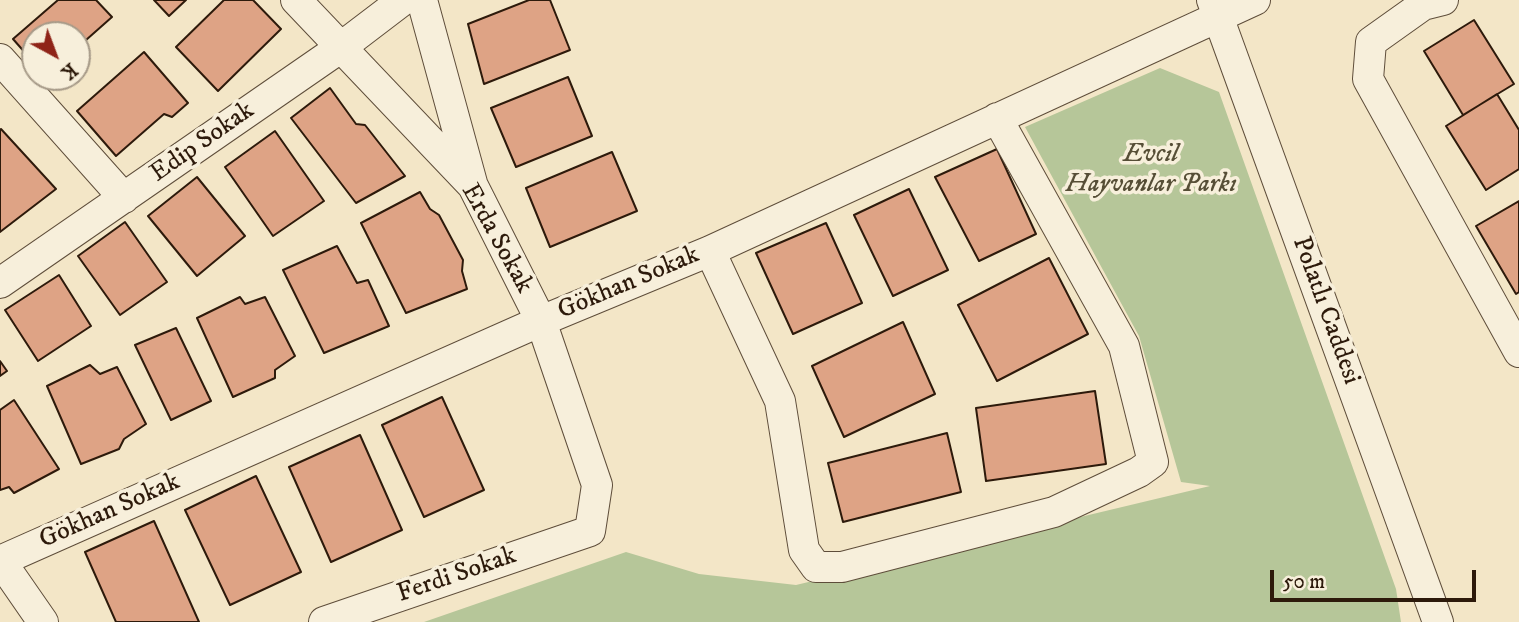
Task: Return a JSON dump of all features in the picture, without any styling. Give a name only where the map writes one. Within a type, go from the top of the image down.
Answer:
[{"type":"street","name":"Erda Sokak","points":[[296,0],[473,186],[541,321],[597,485],[590,531]]},
{"type":"street","name":"Edip Sokak","points":[[0,283],[340,48],[402,0]]},
{"type":"street","points":[[422,0],[473,186]]},
{"type":"street","name":"Gökhan Sokak","points":[[0,560],[541,321],[710,251],[997,118],[1215,8],[1255,0]]},
{"type":"street","points":[[1443,0],[1423,5],[1371,42],[1368,79],[1519,352]]},
{"type":"street","name":"Polatlı Caddesi","points":[[1215,8],[1438,622]]},
{"type":"street","points":[[0,60],[124,198]]},
{"type":"street","points":[[710,251],[780,401],[804,550],[816,567],[842,567],[1054,512],[1139,472],[1153,462],[1124,346],[997,118]]},
{"type":"street","name":"Ferdi Sokak","points":[[324,622],[590,531]]},
{"type":"street","points":[[0,560],[43,622]]},
{"type":"green space","name":"Evcil Hayvanlar Parkı","points":[[1160,68],[1219,92],[1396,589],[1401,622],[424,622],[626,552],[699,574],[796,585],[1210,486],[1181,482],[1139,336],[1025,127]]},
{"type":"building","points":[[58,0],[96,0],[112,17],[91,36],[91,21],[34,21]]},
{"type":"building","points":[[154,0],[186,0],[169,16]]},
{"type":"building","points":[[224,0],[253,0],[281,29],[218,91],[176,47]]},
{"type":"building","points":[[529,0],[550,0],[570,50],[484,84],[468,24]]},
{"type":"building","points":[[1474,20],[1514,84],[1463,115],[1424,51]]},
{"type":"building","points":[[21,32],[21,48],[13,39]]},
{"type":"building","points":[[144,52],[188,103],[172,117],[164,114],[116,156],[77,111]]},
{"type":"building","points":[[568,77],[592,136],[516,167],[491,108]]},
{"type":"building","points":[[330,88],[356,124],[365,125],[405,176],[356,203],[291,118]]},
{"type":"building","points":[[1497,94],[1519,130],[1519,169],[1486,190],[1446,126]]},
{"type":"building","points":[[0,130],[56,189],[0,232]]},
{"type":"building","points":[[275,131],[324,201],[273,236],[225,167]]},
{"type":"building","points":[[997,149],[1036,234],[979,261],[935,177]]},
{"type":"building","points":[[612,152],[637,211],[550,247],[526,188]]},
{"type":"building","points":[[197,177],[245,236],[197,276],[148,216]]},
{"type":"building","points":[[909,189],[948,270],[893,296],[854,215]]},
{"type":"building","points":[[420,192],[430,209],[439,215],[463,260],[462,271],[467,289],[406,313],[361,223]]},
{"type":"building","points":[[1519,201],[1519,292],[1516,294],[1476,226]]},
{"type":"building","points":[[125,222],[167,282],[120,315],[78,256]]},
{"type":"building","points":[[826,223],[862,303],[793,334],[756,253]]},
{"type":"building","points":[[337,246],[357,283],[368,280],[389,326],[324,353],[283,270]]},
{"type":"building","points":[[1049,258],[1088,334],[997,381],[958,305]]},
{"type":"building","points":[[59,275],[91,326],[38,361],[5,310]]},
{"type":"building","points":[[240,297],[245,304],[265,297],[295,356],[275,370],[275,378],[233,397],[197,318]]},
{"type":"building","points":[[903,322],[935,394],[844,437],[812,366]]},
{"type":"building","points":[[176,328],[211,401],[171,420],[135,345]]},
{"type":"building","points":[[0,361],[7,371],[0,376]]},
{"type":"building","points":[[90,365],[100,374],[117,367],[146,424],[124,439],[119,449],[81,464],[47,386]]},
{"type":"building","points":[[1095,391],[1106,464],[986,481],[976,408]]},
{"type":"building","points":[[442,397],[484,490],[424,517],[382,425]]},
{"type":"building","points":[[14,400],[59,469],[14,493],[9,487],[0,490],[0,410]]},
{"type":"building","points":[[947,433],[961,492],[843,522],[828,463]]},
{"type":"building","points":[[360,435],[402,530],[331,562],[289,467]]},
{"type":"building","points":[[256,476],[301,572],[230,605],[185,510]]},
{"type":"building","points":[[154,521],[199,622],[116,622],[85,552]]}]
